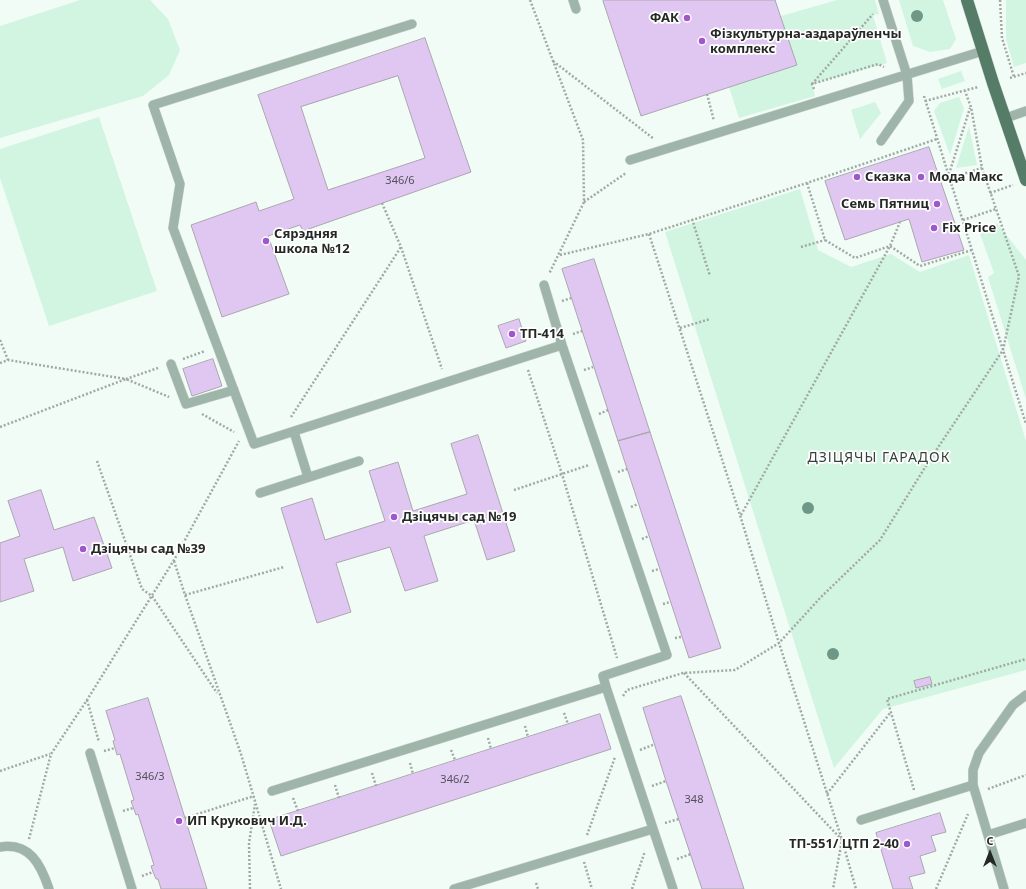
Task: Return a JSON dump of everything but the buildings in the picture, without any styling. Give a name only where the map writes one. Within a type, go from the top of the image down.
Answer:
[{"type":"main road","points":[[967,0],[1006,118],[1022,182]]},
{"type":"lane","points":[[881,141],[909,101],[907,75],[883,1]]},
{"type":"lane","points":[[412,24],[153,105],[180,184],[173,228],[254,444],[562,345]]},
{"type":"lane","points":[[630,160],[983,51]]},
{"type":"lane","points":[[1006,118],[1026,111]]},
{"type":"lane","points":[[544,285],[562,345],[667,655],[602,676],[673,889]]},
{"type":"lane","points":[[171,364],[186,404],[234,390]]},
{"type":"lane","points":[[294,432],[308,478]]},
{"type":"lane","points":[[260,493],[359,461]]},
{"type":"lane","points":[[272,791],[606,687]]},
{"type":"lane","points":[[1004,889],[973,785],[972,770],[979,753],[1013,705],[1026,694]]},
{"type":"lane","points":[[90,753],[132,889]]},
{"type":"lane","points":[[860,820],[973,785]]},
{"type":"lane","points":[[988,835],[1026,822]]},
{"type":"lane","points":[[454,889],[653,829]]},
{"type":"lane","points":[[0,847],[16,847],[33,857],[40,866],[49,889]]},
{"type":"path","points":[[530,0],[583,140],[584,202],[560,255],[544,285]]},
{"type":"path","points":[[1000,0],[1002,38],[1014,77]]},
{"type":"path","points":[[812,84],[883,1]]},
{"type":"path","points":[[553,61],[658,142],[648,155]]},
{"type":"path","points":[[916,72],[1026,424]]},
{"type":"path","points":[[1010,78],[1026,73]]},
{"type":"path","points":[[925,101],[978,87]]},
{"type":"path","points":[[622,698],[627,690],[683,673],[735,670],[779,643],[821,597],[880,540],[929,461],[1003,350],[1019,276],[982,168],[971,107],[966,91]]},
{"type":"path","points":[[707,94],[716,125]]},
{"type":"path","points":[[949,174],[971,107]]},
{"type":"path","points":[[560,255],[649,234],[937,139]]},
{"type":"path","points":[[950,178],[982,168]]},
{"type":"path","points":[[584,202],[627,172]]},
{"type":"path","points":[[990,193],[1022,182]]},
{"type":"path","points":[[807,183],[825,240],[855,258],[890,246]]},
{"type":"path","points":[[382,203],[400,247],[443,372]]},
{"type":"path","points":[[963,220],[996,209]]},
{"type":"path","points":[[692,219],[710,276]]},
{"type":"path","points":[[740,515],[890,246],[900,222]]},
{"type":"path","points":[[649,234],[740,515],[856,889]]},
{"type":"path","points":[[801,247],[825,240]]},
{"type":"path","points":[[890,246],[920,266],[972,250]]},
{"type":"path","points":[[289,421],[400,247]]},
{"type":"path","points":[[680,328],[710,319]]},
{"type":"path","points":[[569,335],[582,331]]},
{"type":"path","points":[[0,340],[8,360]]},
{"type":"path","points":[[0,427],[126,378],[171,364],[218,346]]},
{"type":"path","points":[[524,357],[562,474],[627,690]]},
{"type":"path","points":[[0,363],[8,360],[126,378],[186,404],[235,433]]},
{"type":"path","points":[[581,370],[593,367]]},
{"type":"path","points":[[596,415],[608,410]]},
{"type":"path","points":[[25,851],[51,754],[87,700],[174,560],[242,436]]},
{"type":"path","points":[[514,490],[601,460]]},
{"type":"path","points":[[97,461],[142,589],[152,596],[220,697]]},
{"type":"path","points":[[174,560],[220,697],[241,754],[281,889]]},
{"type":"path","points":[[185,595],[284,567]]},
{"type":"path","points":[[918,803],[887,699],[1026,659]]},
{"type":"path","points":[[683,673],[842,840]]},
{"type":"path","points":[[87,700],[98,739]]},
{"type":"path","points":[[827,794],[890,713]]},
{"type":"path","points":[[592,889],[581,851],[622,739]]},
{"type":"path","points":[[639,750],[655,744]]},
{"type":"path","points":[[102,752],[115,748]]},
{"type":"path","points":[[451,748],[455,760]]},
{"type":"path","points":[[0,770],[51,754]]},
{"type":"path","points":[[410,761],[413,774]]},
{"type":"path","points":[[370,767],[376,786]]},
{"type":"path","points":[[333,778],[339,798]]},
{"type":"path","points":[[652,786],[666,780]]},
{"type":"path","points":[[291,791],[298,811]]},
{"type":"path","points":[[185,818],[254,796]]},
{"type":"path","points":[[250,889],[249,843],[256,802]]},
{"type":"path","points":[[121,812],[133,808]]},
{"type":"path","points":[[665,823],[679,819]]},
{"type":"path","points":[[833,889],[842,840]]},
{"type":"path","points":[[632,889],[646,848]]},
{"type":"path","points":[[677,859],[691,854]]},
{"type":"path","points":[[141,876],[153,872]]},
{"type":"path","points":[[536,884],[538,889]]},
{"type":"green space","points":[[80,0],[150,0],[168,19],[180,50],[169,75],[143,96],[0,138],[0,26]]},
{"type":"green space","points":[[837,0],[875,0],[879,14],[873,15],[887,63],[812,84],[815,96],[739,118],[729,87],[796,65],[781,16]]},
{"type":"green space","points":[[899,0],[943,0],[956,39],[950,49],[930,52],[913,46]]},
{"type":"green space","points":[[1006,0],[1026,0],[1026,63],[1014,67],[1006,39]]},
{"type":"green space","points":[[961,71],[965,81],[942,89],[938,79]]},
{"type":"green space","points":[[959,97],[964,108],[950,155],[934,111],[940,103]]},
{"type":"green space","points":[[875,102],[881,113],[860,139],[851,110]]},
{"type":"green space","points":[[99,117],[157,291],[49,326],[0,178],[0,149]]},
{"type":"green space","points":[[969,126],[977,165],[956,168]]},
{"type":"green space","points":[[800,189],[818,250],[851,267],[891,254],[920,272],[969,255],[1026,441],[1026,670],[883,709],[834,768],[665,232]]},
{"type":"green space","points":[[997,223],[1026,260],[1026,399],[988,277],[994,273],[979,231]]},
{"type":"place","name":"ФАК","points":[[687,18]]},
{"type":"place","name":"Фізкультурна-аздараўленчы комплекс","points":[[702,41]]},
{"type":"place","name":"Сказка","points":[[857,177]]},
{"type":"place","name":"Мода Макс","points":[[921,177]]},
{"type":"place","name":"Семь Пятниц","points":[[937,204]]},
{"type":"place","name":"Fix Price","points":[[934,228]]},
{"type":"place","name":"Сярэдняя школа №12","points":[[266,241]]},
{"type":"place","name":"ТП-414","points":[[512,334]]},
{"type":"place","name":"Дзіцячы сад №19","points":[[394,517]]},
{"type":"place","name":"Дзіцячы сад №39","points":[[83,549]]},
{"type":"place","name":"ИП Крукович И.Д.","points":[[179,821]]},
{"type":"place","name":"ТП-551/ ЦТП 2-40","points":[[907,844]]},
{"type":"district","name":"ДЗІЦЯЧЫ ГАРАДОК","points":[[879,458]]}]
